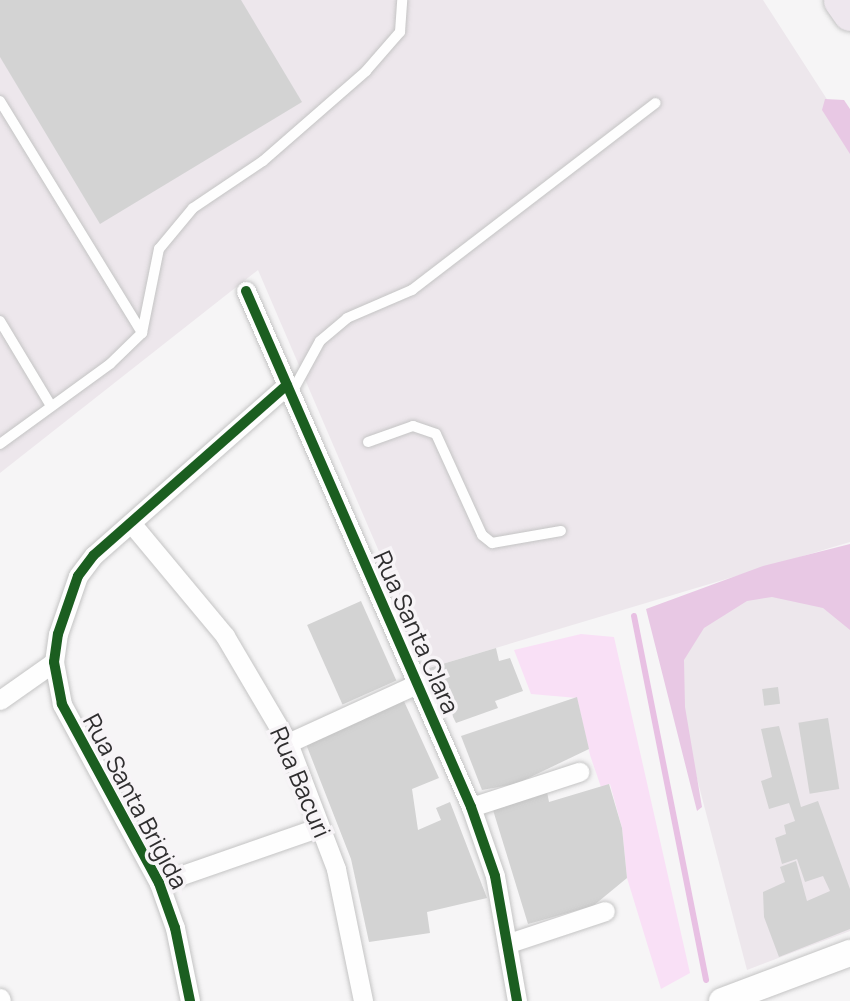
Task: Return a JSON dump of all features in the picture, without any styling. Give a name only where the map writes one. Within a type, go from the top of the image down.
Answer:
[{"type":"highway","points":[[841,0],[850,13]]},
{"type":"street","name":"Rua Santa Clara","points":[[246,291],[471,807],[495,876],[509,943],[517,1001]]},
{"type":"street","points":[[0,700],[54,663],[64,613],[78,576],[94,555],[289,390]]},
{"type":"street","name":"Rua Bacuri","points":[[131,523],[225,636],[288,743],[320,827],[348,913],[363,1001]]},
{"type":"street","name":"Rua Santa Brigida","points":[[54,663],[71,723],[159,883],[175,928],[190,1001]]},
{"type":"street","points":[[288,743],[417,684]]},
{"type":"street","points":[[471,807],[579,772]]},
{"type":"street","points":[[159,883],[320,827]]},
{"type":"street","points":[[509,943],[605,911]]},
{"type":"street","points":[[722,1001],[850,953]]},
{"type":"lane","points":[[0,444],[110,364],[142,333],[159,249],[193,208],[263,161],[366,71],[400,32],[402,0]]},
{"type":"lane","points":[[0,101],[142,333]]},
{"type":"lane","points":[[289,390],[320,341],[347,318],[412,290],[656,103]]},
{"type":"lane","points":[[0,321],[51,406]]},
{"type":"lane","points":[[368,442],[414,426],[436,434],[482,535],[492,543],[561,531]]},
{"type":"shaded area","points":[[0,0],[763,0],[850,135],[850,542],[429,668],[258,270],[0,473]]},
{"type":"shaded area","points":[[825,99],[844,100],[850,109],[850,154],[822,110]]},
{"type":"shaded area","points":[[850,544],[850,630],[823,608],[772,597],[747,601],[704,628],[684,660],[685,707],[702,807],[697,811],[646,609],[763,566]]},
{"type":"shaded area","points":[[850,556],[850,931],[747,970],[653,610]]},
{"type":"shaded area","points":[[581,634],[614,637],[690,973],[661,989],[627,878],[622,828],[610,784],[601,787],[590,755],[577,698],[531,694],[514,650]]},
{"type":"building","points":[[0,0],[241,0],[302,102],[100,224],[0,57]]},
{"type":"building","points":[[361,601],[396,680],[342,704],[307,625]]},
{"type":"building","points":[[496,648],[499,661],[510,658],[523,691],[495,701],[498,708],[456,723],[429,668]]},
{"type":"building","points":[[778,687],[780,704],[764,706],[762,689]]},
{"type":"building","points":[[577,697],[589,749],[516,784],[482,790],[461,736]]},
{"type":"building","points":[[403,699],[439,778],[412,789],[418,830],[441,820],[436,808],[450,802],[487,898],[427,912],[430,933],[369,942],[351,859],[306,744]]},
{"type":"building","points":[[828,718],[839,789],[810,794],[798,723]]},
{"type":"building","points":[[779,726],[801,807],[818,801],[850,889],[850,929],[779,957],[764,917],[763,892],[785,882],[780,867],[796,861],[807,901],[830,891],[823,876],[805,882],[797,859],[782,864],[775,838],[786,834],[784,825],[795,821],[789,803],[769,809],[761,781],[772,777],[761,729]]},
{"type":"building","points":[[609,784],[622,828],[627,878],[593,906],[528,924],[493,810],[547,792],[549,802]]},
{"type":"waterway","points":[[634,616],[706,980]]},
{"type":"cycle path","points":[[246,291],[471,807],[495,876],[517,1001]]},
{"type":"cycle path","points":[[190,1001],[175,928],[159,883],[62,704],[54,662],[58,634],[78,576],[94,555],[287,385]]}]
